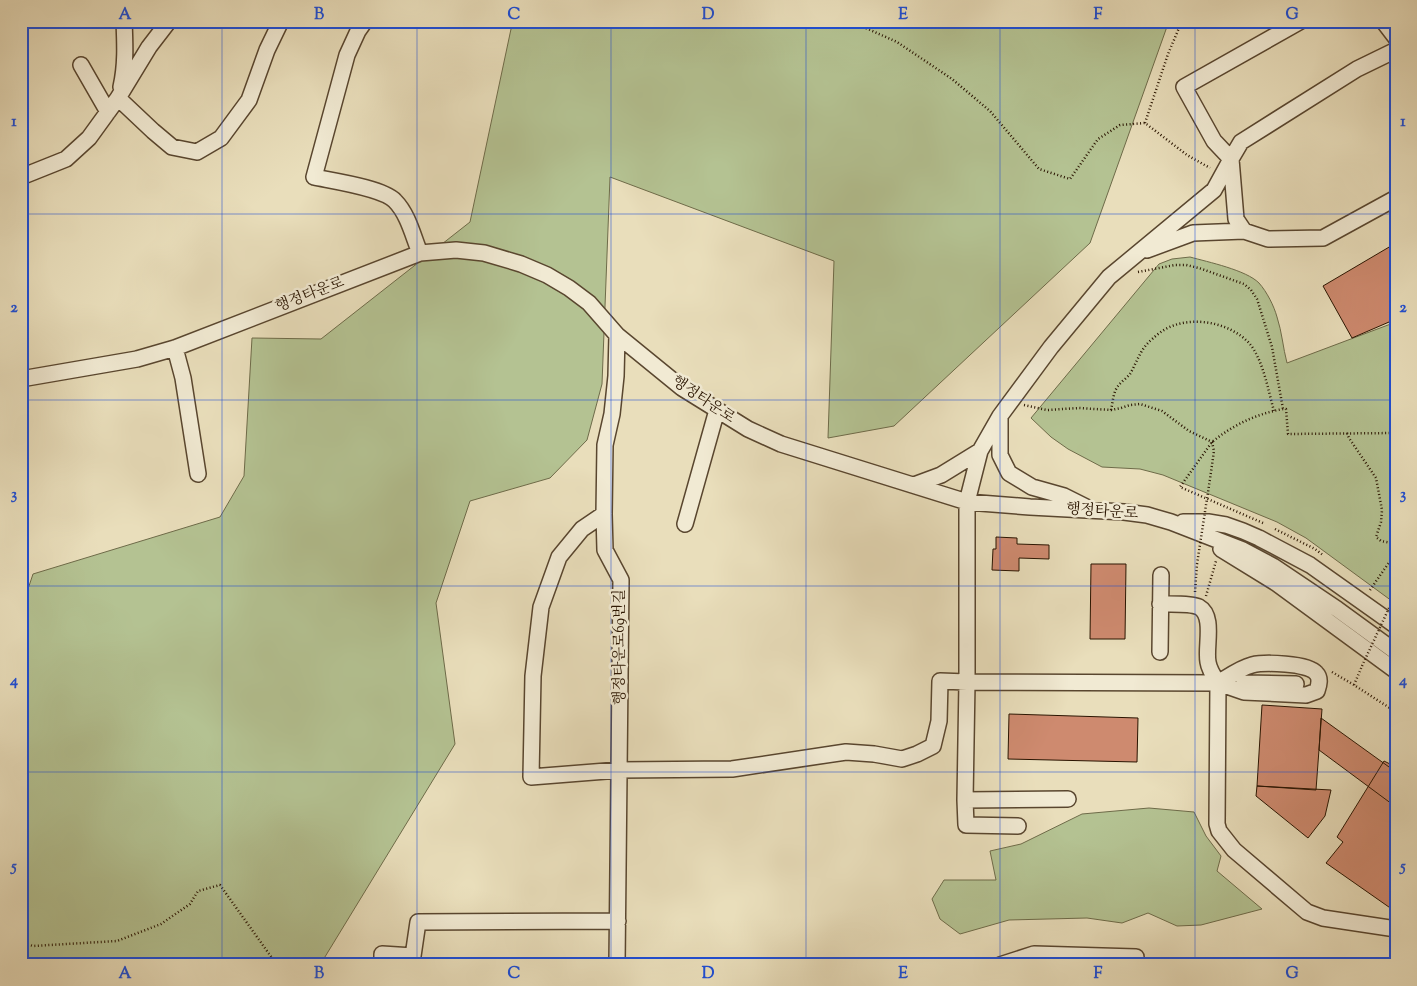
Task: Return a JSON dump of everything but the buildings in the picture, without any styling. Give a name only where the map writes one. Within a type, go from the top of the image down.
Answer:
[{"type":"street","points":[[118,98],[124,75],[124,21]]},
{"type":"street","points":[[21,177],[66,159],[89,138],[118,98],[150,46],[169,21]]},
{"type":"street","points":[[118,98],[172,147],[197,152],[221,138],[249,100],[267,50],[281,21]]},
{"type":"street","points":[[365,21],[358,31],[347,55],[314,177],[380,191],[394,199],[403,211],[420,253]]},
{"type":"street","points":[[1244,231],[1236,219],[1231,159],[1214,140],[1184,87],[1301,21]]},
{"type":"street","points":[[1383,21],[1396,38]]},
{"type":"street","points":[[1018,826],[966,825],[967,502],[980,450],[1010,402],[1109,277],[1214,190],[1241,142],[1357,69],[1396,50]]},
{"type":"street","points":[[81,65],[108,112]]},
{"type":"street","points":[[1136,254],[1193,233],[1244,231],[1268,238],[1322,238],[1396,198]]},
{"type":"street","name":"행정타운로","points":[[21,379],[137,359],[175,348],[420,253],[456,250],[484,254],[521,264],[547,274],[569,288],[589,303],[617,334],[682,388],[748,429],[781,444],[967,502],[1147,515],[1171,522],[1243,550],[1274,566],[1396,652]]},
{"type":"street","name":"행정타운로69번길","points":[[617,334],[616,376],[612,414],[605,446],[604,514],[605,550],[621,580],[617,965]]},
{"type":"street","points":[[175,348],[183,378],[198,474]]},
{"type":"street","points":[[685,524],[717,410]]},
{"type":"street","points":[[1000,416],[1000,455],[1009,473],[1032,487],[1064,496],[1094,511]]},
{"type":"street","points":[[914,486],[941,475],[980,450]]},
{"type":"street","points":[[604,514],[582,529],[559,557],[541,607],[533,676],[531,777],[619,770],[732,769],[846,752],[902,759],[933,746],[939,721],[940,681],[1264,682],[1307,684]]},
{"type":"street","points":[[1171,522],[1208,522],[1226,525],[1243,531],[1310,565],[1396,626]]},
{"type":"street","points":[[1171,522],[1256,570],[1396,671]]},
{"type":"street","points":[[1160,652],[1161,575]]},
{"type":"street","points":[[1160,604],[1193,605],[1200,608],[1206,614],[1208,620],[1208,663],[1218,683],[1217,824],[1223,838],[1234,850],[1307,912],[1323,918],[1396,929]]},
{"type":"street","points":[[1265,664],[1310,668],[1319,677],[1317,691],[1306,695],[1244,692],[1218,683],[1251,665],[1265,664]]},
{"type":"street","points":[[966,800],[1068,799]]},
{"type":"street","points":[[382,965],[382,954],[413,956],[418,922],[618,922]]},
{"type":"street","points":[[1000,965],[1034,954],[1136,957]]},
{"type":"path","points":[[850,21],[897,42],[952,79],[990,111],[1039,169],[1070,179],[1098,139],[1120,125],[1145,122],[1186,155],[1222,175]]},
{"type":"path","points":[[1145,122],[1168,54],[1182,21]]},
{"type":"path","points":[[1137,272],[1175,265],[1186,265],[1244,284],[1250,290],[1257,298],[1272,347],[1283,409],[1286,409],[1288,434],[1396,433]]},
{"type":"path","points":[[1111,410],[1114,394],[1118,386],[1129,374],[1147,344],[1173,325],[1204,322],[1235,332],[1250,344],[1258,359],[1274,411]]},
{"type":"path","points":[[1010,402],[1047,410],[1079,408],[1111,410],[1140,404],[1162,411],[1189,431],[1212,442]]},
{"type":"path","points":[[1180,487],[1212,442],[1245,421],[1283,409]]},
{"type":"path","points":[[1347,433],[1376,478],[1382,510],[1381,522],[1376,537],[1381,541],[1396,544]]},
{"type":"path","points":[[1197,564],[1214,451],[1212,442]]},
{"type":"path","points":[[1370,590],[1390,562],[1396,548]]},
{"type":"path","points":[[1205,600],[1216,561]]},
{"type":"path","points":[[1354,685],[1396,593]]},
{"type":"path","points":[[21,942],[33,946],[117,941],[161,924],[190,904],[198,891],[220,885],[277,965]]},
{"type":"green space","points":[[521,21],[1169,21],[1090,243],[894,426],[828,438],[834,261],[610,177],[602,384],[587,440],[550,478],[470,501],[436,603],[455,744],[320,965],[21,965],[21,610],[33,574],[220,517],[244,476],[252,338],[321,339],[470,222],[511,29]]},
{"type":"green space","points":[[1190,257],[1236,270],[1259,283],[1276,313],[1287,363],[1396,322],[1396,604],[1306,538],[1277,522],[1163,475],[1140,469],[1102,467],[1068,449],[1051,437],[1031,418],[1159,264],[1172,259]]},
{"type":"green space","points":[[1149,808],[1194,812],[1206,836],[1221,856],[1217,871],[1262,909],[1201,925],[1177,926],[1148,913],[1122,923],[1087,918],[1009,920],[960,934],[940,919],[932,899],[944,880],[996,880],[990,851],[1021,844],[1082,814]]}]
